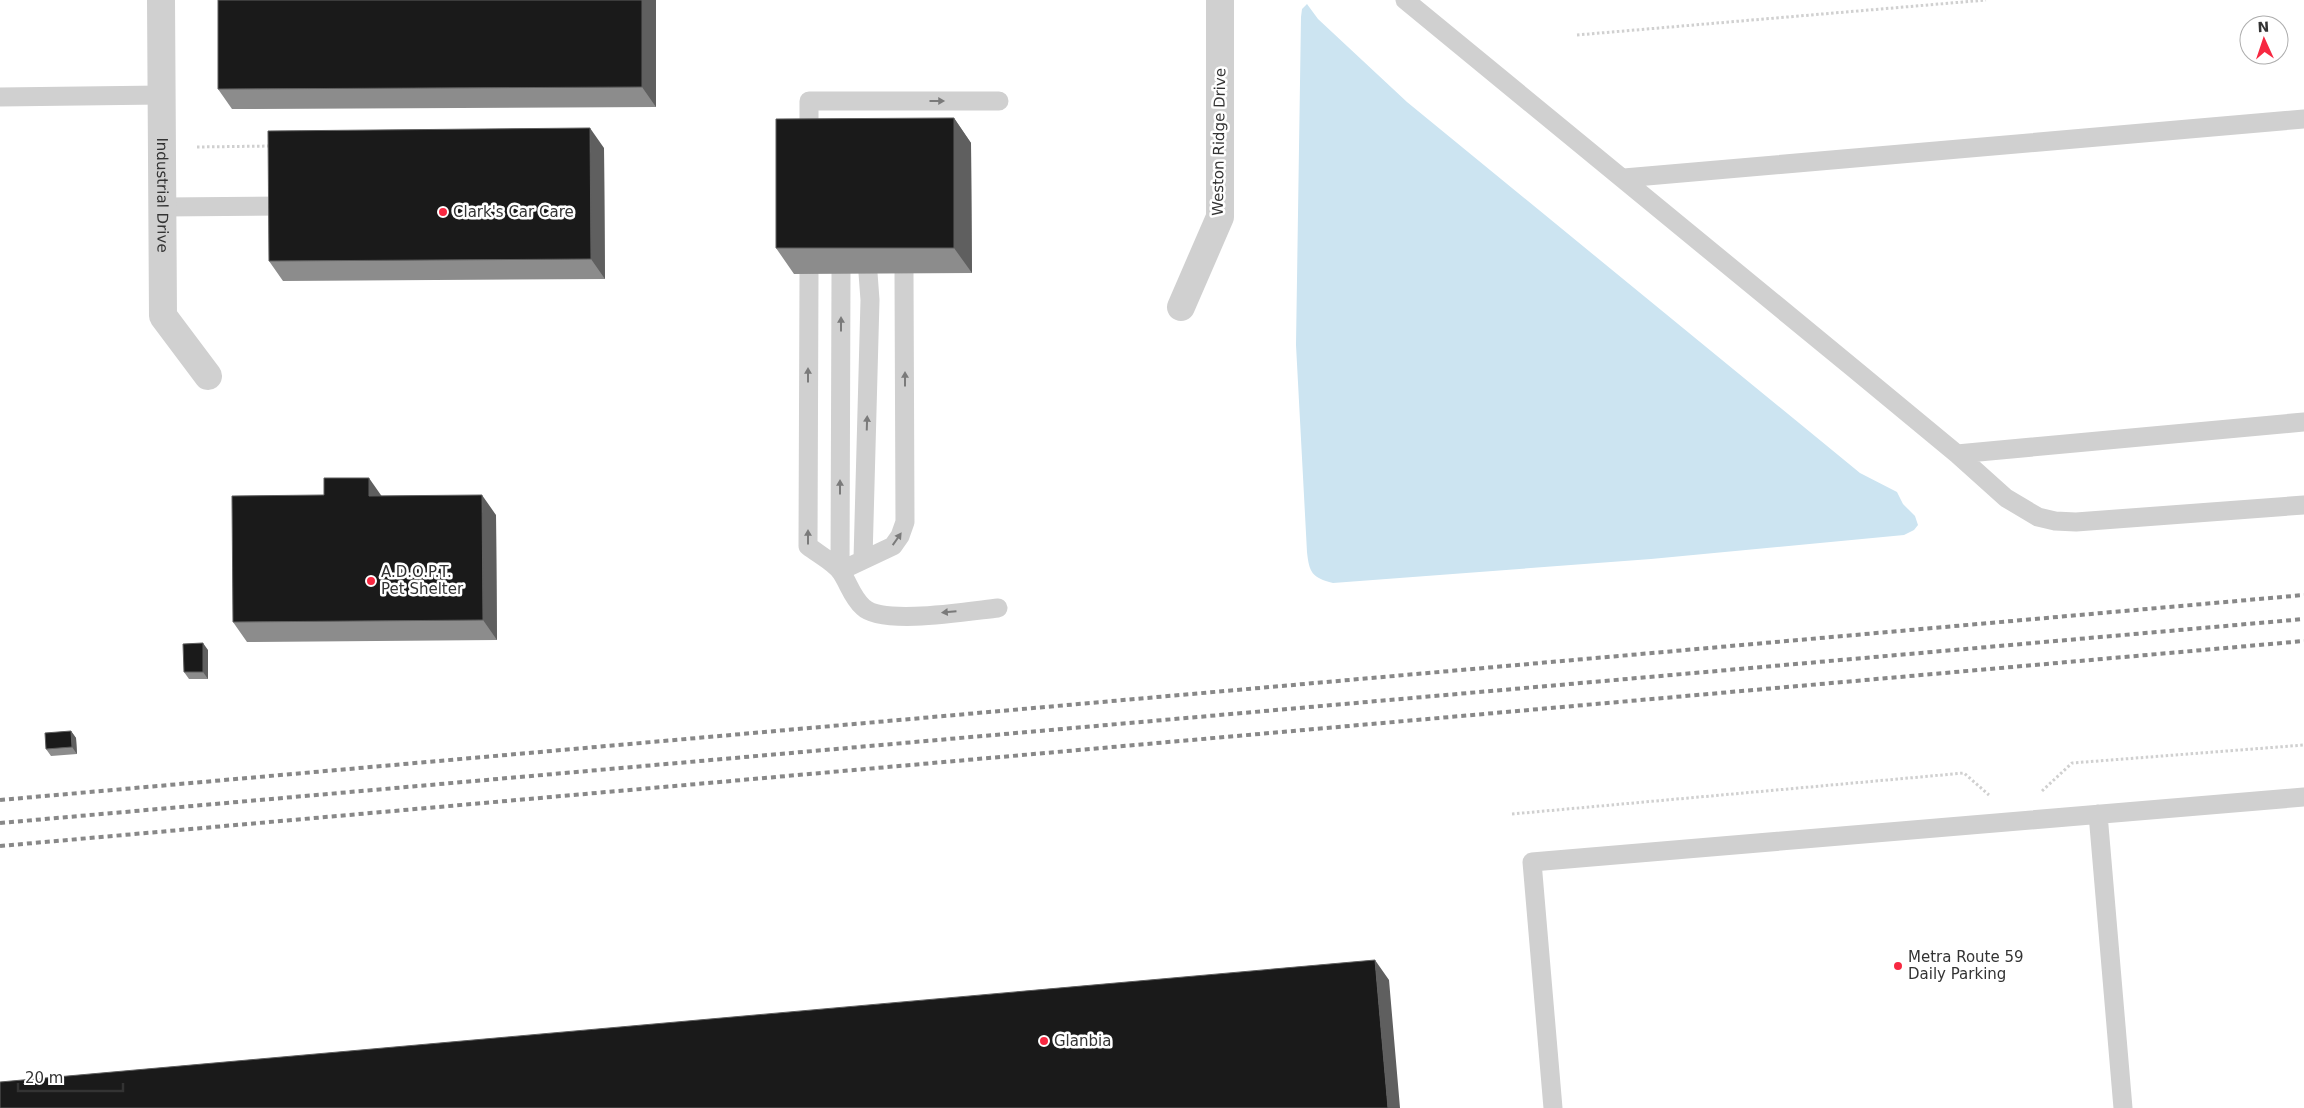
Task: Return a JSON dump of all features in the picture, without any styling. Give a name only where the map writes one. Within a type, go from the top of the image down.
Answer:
[{"type":"street","name":"Industrial Drive","points":[[161,0],[163,316],[208,376]]},
{"type":"street","name":"Weston Ridge Drive","points":[[1181,307],[1220,217],[1220,0]]},
{"type":"lane","points":[[1405,0],[1624,178],[1957,454],[2006,498],[2038,517],[2055,521],[2076,522],[2304,505]]},
{"type":"lane","points":[[0,97],[162,95]]},
{"type":"lane","points":[[809,144],[809,102],[840,110],[903,110],[999,101]]},
{"type":"lane","points":[[1624,178],[2304,119]]},
{"type":"lane","points":[[163,207],[282,206]]},
{"type":"lane","points":[[840,570],[841,273]]},
{"type":"lane","points":[[863,559],[870,300],[868,273]]},
{"type":"lane","points":[[840,570],[893,546],[900,536],[905,522],[904,273]]},
{"type":"lane","points":[[810,274],[808,546],[840,570],[852,594],[864,608],[873,614],[894,617],[998,608]]},
{"type":"lane","points":[[1957,454],[2304,422]]},
{"type":"lane","points":[[1553,1108],[1532,862],[2304,797]]},
{"type":"lane","points":[[2098,814],[2123,1108]]},
{"type":"path","points":[[1577,35],[1986,0]]},
{"type":"path","points":[[197,147],[280,146]]},
{"type":"path","points":[[2033,791],[2042,791],[2072,763],[2304,745]]},
{"type":"path","points":[[1512,814],[1964,773],[1989,795],[1998,794]]},
{"type":"water","points":[[1307,4],[1318,19],[1407,102],[1860,473],[1897,492],[1903,504],[1915,516],[1918,525],[1914,530],[1904,535],[1651,559],[1333,583],[1316,576],[1309,565],[1307,552],[1296,345],[1301,17],[1302,9]]},
{"type":"building","points":[[218,0],[642,0],[642,87],[218,89]]},
{"type":"building","points":[[954,118],[954,248],[776,248],[776,119]]},
{"type":"building","name":"Clark's Car Care","points":[[590,128],[591,259],[269,261],[268,131]]},
{"type":"building","name":"A.D.O.P.T. Pet Shelter","points":[[324,478],[369,478],[369,496],[482,495],[483,620],[233,622],[232,496],[324,495]]},
{"type":"building","points":[[203,643],[203,672],[184,672],[183,644]]},
{"type":"building","points":[[71,731],[72,747],[46,749],[45,733]]},
{"type":"building","name":"Glanbia","points":[[1375,960],[1388,1108],[0,1108],[0,1082]]},
{"type":"railway","points":[[0,800],[2304,595]]},
{"type":"railway","points":[[0,823],[2304,619]]},
{"type":"railway","points":[[0,846],[2304,641]]},
{"type":"place","name":"Clark's Car Care","points":[[443,212]]},
{"type":"place","name":"A.D.O.P.T. Pet Shelter","points":[[371,581]]},
{"type":"place","name":"Metra Route 59 Daily Parking","points":[[1898,966]]},
{"type":"place","name":"Glanbia","points":[[1044,1041]]}]
